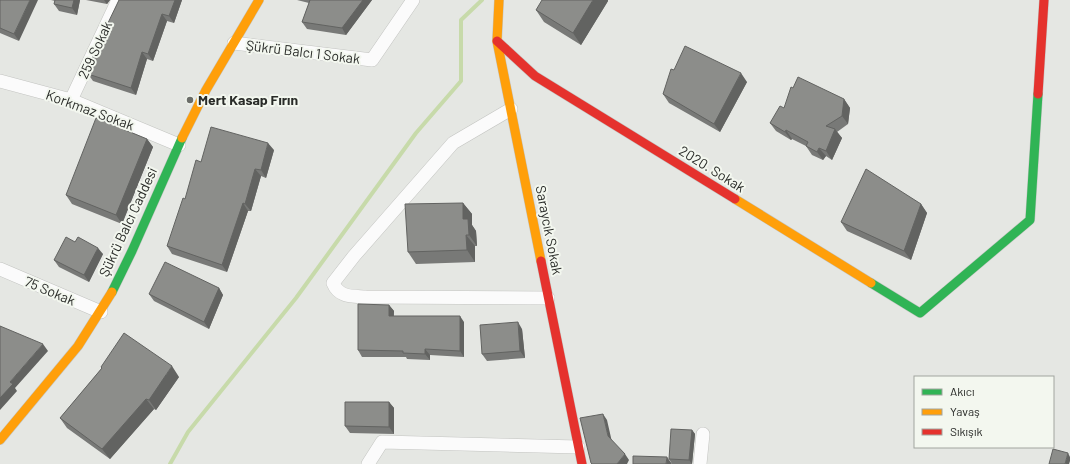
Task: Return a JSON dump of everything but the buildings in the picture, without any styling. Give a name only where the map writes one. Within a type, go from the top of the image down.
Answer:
[{"type":"street","name":"259 Sokak","points":[[71,100],[118,0]]},
{"type":"street","name":"Şükrü Balcı Caddesi","points":[[0,440],[60,368],[101,312],[144,226],[179,145],[209,86],[259,0]]},
{"type":"street","name":"Şükrü Balcı 1 Sokak","points":[[234,43],[372,60],[414,0]]},
{"type":"street","name":"Saraycık Sokak","points":[[499,0],[497,41],[582,464]]},
{"type":"street","name":"2020. Sokak","points":[[497,41],[535,76],[920,313],[1030,220],[1044,0]]},
{"type":"street","name":"Korkmaz Sokak","points":[[0,81],[71,100],[179,145]]},
{"type":"street","points":[[511,109],[453,143],[368,239],[334,283],[335,288],[344,295],[366,297],[548,298]]},
{"type":"street","name":"75 Sokak","points":[[2,273],[101,312]]},
{"type":"street","points":[[700,464],[703,434]]},
{"type":"street","points":[[368,464],[382,442],[578,447]]},
{"type":"waterway","points":[[170,464],[188,432],[296,298],[416,133],[461,81],[461,20],[482,0]]},
{"type":"traffic: fast","points":[[871,283],[920,313],[1030,220],[1038,94]]},
{"type":"traffic: fast","points":[[112,292],[132,251],[182,138]]},
{"type":"traffic: slow","points":[[182,138],[206,90],[259,0]]},
{"type":"traffic: slow","points":[[499,0],[497,41],[541,261]]},
{"type":"traffic: slow","points":[[735,199],[871,283]]},
{"type":"traffic: slow","points":[[0,440],[78,346],[112,292]]},
{"type":"traffic: jam","points":[[1038,94],[1044,0]]},
{"type":"traffic: jam","points":[[497,41],[535,76],[735,199]]},
{"type":"traffic: jam","points":[[541,261],[582,464]]},
{"type":"place","name":"Mert Kasap Fırın","points":[[190,100]]}]
